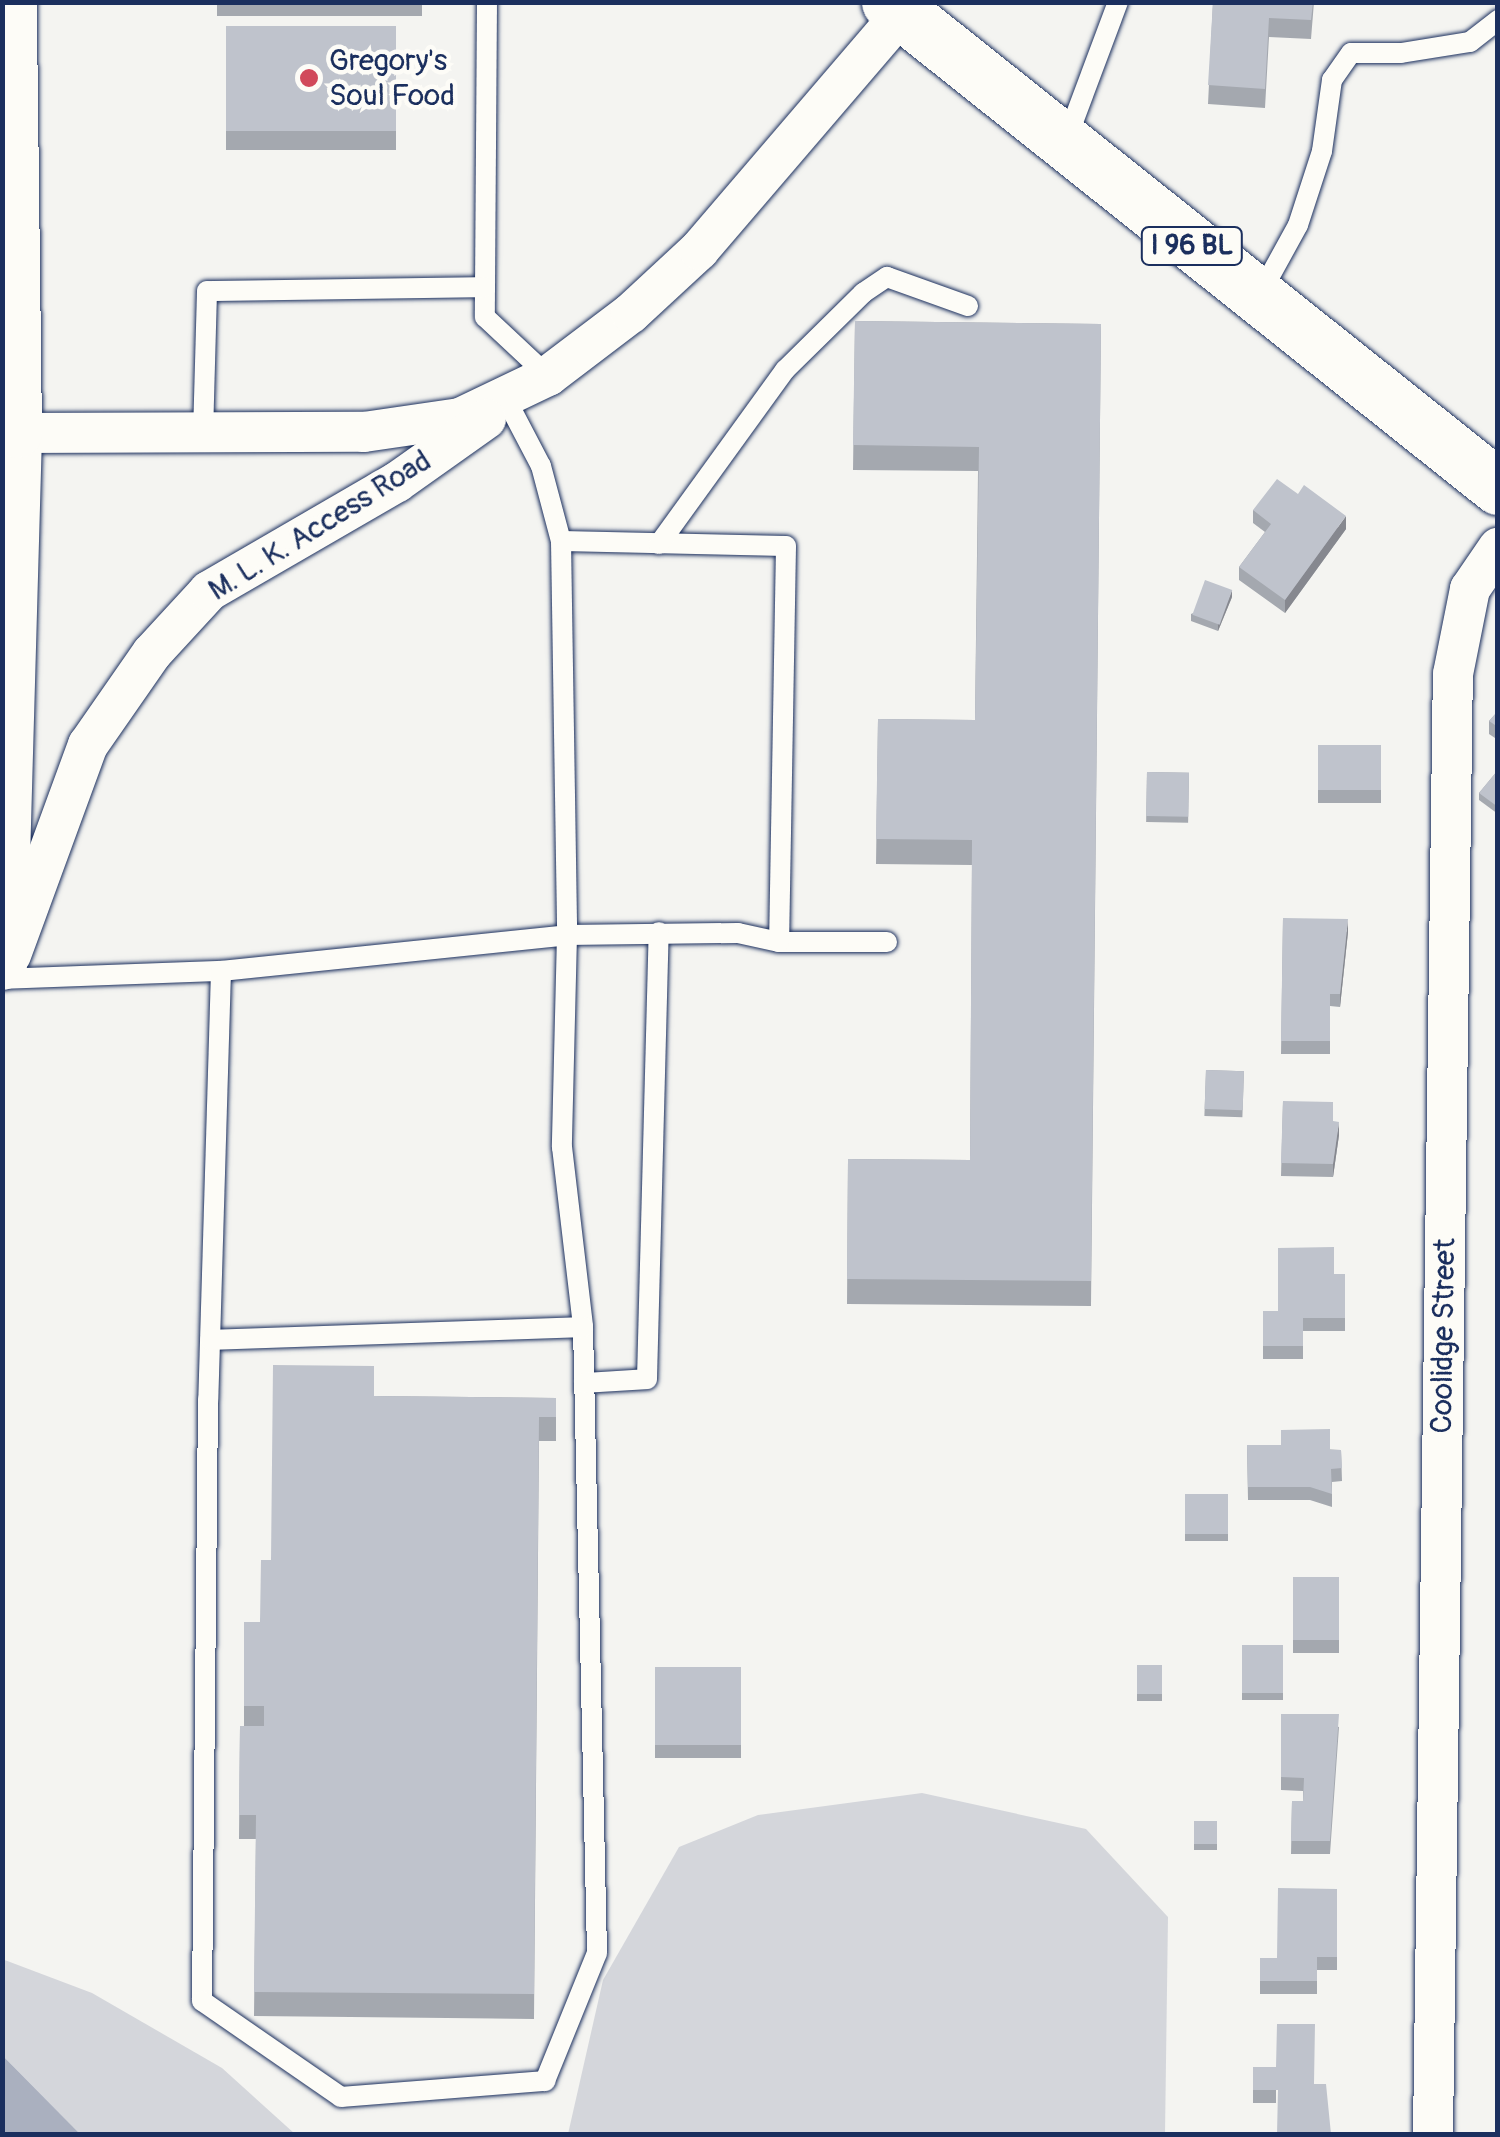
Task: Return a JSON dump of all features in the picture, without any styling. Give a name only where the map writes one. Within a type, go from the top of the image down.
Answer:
[{"type":"main road","name":"I 96 BL","points":[[902,6],[1064,147],[1498,486]]},
{"type":"street","points":[[2,965],[17,433],[12,2]]},
{"type":"street","name":"M. L. K. Access Road","points":[[2,978],[88,745],[152,653],[210,591],[397,482],[631,314],[699,250],[902,6]]},
{"type":"street","name":"M. L. K. Access Road","points":[[17,433],[364,432],[460,418],[548,376]]},
{"type":"street","name":"Coolidge Street","points":[[1433,2134],[1453,674],[1470,589],[1498,548]]},
{"type":"lane","points":[[487,2],[485,318],[548,376]]},
{"type":"lane","points":[[1064,147],[1118,2]]},
{"type":"lane","points":[[1258,298],[1298,226],[1322,150],[1332,80],[1351,53],[1401,53],[1470,42],[1498,20]]},
{"type":"lane","points":[[659,544],[784,370],[862,293],[886,277],[968,306]]},
{"type":"lane","points":[[203,434],[206,291],[484,287]]},
{"type":"lane","points":[[221,972],[210,1340],[202,2001],[341,2098],[545,2082],[597,1953],[583,1327],[562,1148],[566,935],[561,541],[541,466],[508,404]]},
{"type":"lane","points":[[561,541],[786,546],[779,942]]},
{"type":"lane","points":[[584,1383],[648,1379],[659,932]]},
{"type":"lane","points":[[2,978],[221,972],[566,935],[738,933],[779,942],[888,942]]},
{"type":"lane","points":[[210,1340],[583,1327]]},
{"type":"shaded area","points":[[922,1793],[1086,1829],[1168,1917],[1165,2134],[568,2134],[603,1980],[679,1847],[758,1815]]},
{"type":"shaded area","points":[[2,1959],[92,1993],[222,2068],[295,2134],[80,2134],[3,2056]]},
{"type":"water","points":[[3,2056],[80,2134],[3,2134]]},
{"type":"building","points":[[1213,2],[1313,2],[1311,20],[1269,18],[1265,89],[1208,85]]},
{"type":"building","points":[[226,26],[396,26],[396,131],[226,131]]},
{"type":"building","points":[[855,321],[1101,324],[1091,1281],[847,1279],[848,1159],[970,1160],[972,840],[876,839],[878,719],[975,720],[979,447],[853,445]]},
{"type":"building","points":[[1277,479],[1298,494],[1304,485],[1346,516],[1285,600],[1239,567],[1271,524],[1253,510]]},
{"type":"building","points":[[1205,580],[1232,590],[1220,625],[1192,615]]},
{"type":"building","points":[[1498,711],[1498,727],[1489,721]]},
{"type":"building","points":[[1318,745],[1381,745],[1381,790],[1318,790]]},
{"type":"building","points":[[1498,770],[1498,807],[1479,793]]},
{"type":"building","points":[[1147,772],[1189,773],[1188,817],[1146,816]]},
{"type":"building","points":[[1283,918],[1348,919],[1340,994],[1330,994],[1330,1041],[1281,1041]]},
{"type":"building","points":[[1206,1070],[1244,1071],[1243,1110],[1205,1109]]},
{"type":"building","points":[[1283,1101],[1333,1102],[1333,1121],[1339,1122],[1333,1164],[1281,1163]]},
{"type":"building","points":[[1334,1247],[1334,1274],[1345,1274],[1345,1318],[1303,1318],[1303,1346],[1263,1346],[1263,1311],[1278,1311],[1278,1248]]},
{"type":"building","points":[[273,1365],[374,1366],[374,1396],[556,1398],[556,1417],[539,1417],[534,1994],[254,1992],[256,1815],[239,1815],[240,1726],[264,1726],[264,1706],[244,1706],[244,1622],[260,1622],[261,1560],[271,1560]]},
{"type":"building","points":[[1330,1429],[1330,1450],[1341,1450],[1342,1468],[1331,1469],[1332,1494],[1310,1487],[1248,1487],[1247,1445],[1281,1445],[1281,1430]]},
{"type":"building","points":[[1185,1494],[1228,1494],[1228,1534],[1185,1534]]},
{"type":"building","points":[[1293,1577],[1339,1577],[1339,1640],[1293,1640]]},
{"type":"building","points":[[1242,1645],[1283,1645],[1283,1693],[1242,1693]]},
{"type":"building","points":[[1137,1665],[1162,1665],[1162,1694],[1137,1694]]},
{"type":"building","points":[[655,1667],[741,1667],[741,1745],[655,1745]]},
{"type":"building","points":[[1281,1714],[1339,1714],[1330,1841],[1291,1841],[1292,1801],[1303,1801],[1304,1778],[1281,1777]]},
{"type":"building","points":[[1194,1821],[1217,1821],[1217,1844],[1194,1844]]},
{"type":"building","points":[[1278,1888],[1337,1889],[1337,1957],[1317,1957],[1317,1981],[1260,1981],[1260,1958],[1277,1958]]},
{"type":"building","points":[[1277,2024],[1315,2024],[1314,2084],[1326,2084],[1331,2134],[1277,2134],[1278,2090],[1253,2090],[1253,2067],[1276,2067]]},
{"type":"place","name":"Gregory's Soul Food","points":[[309,78]]}]
